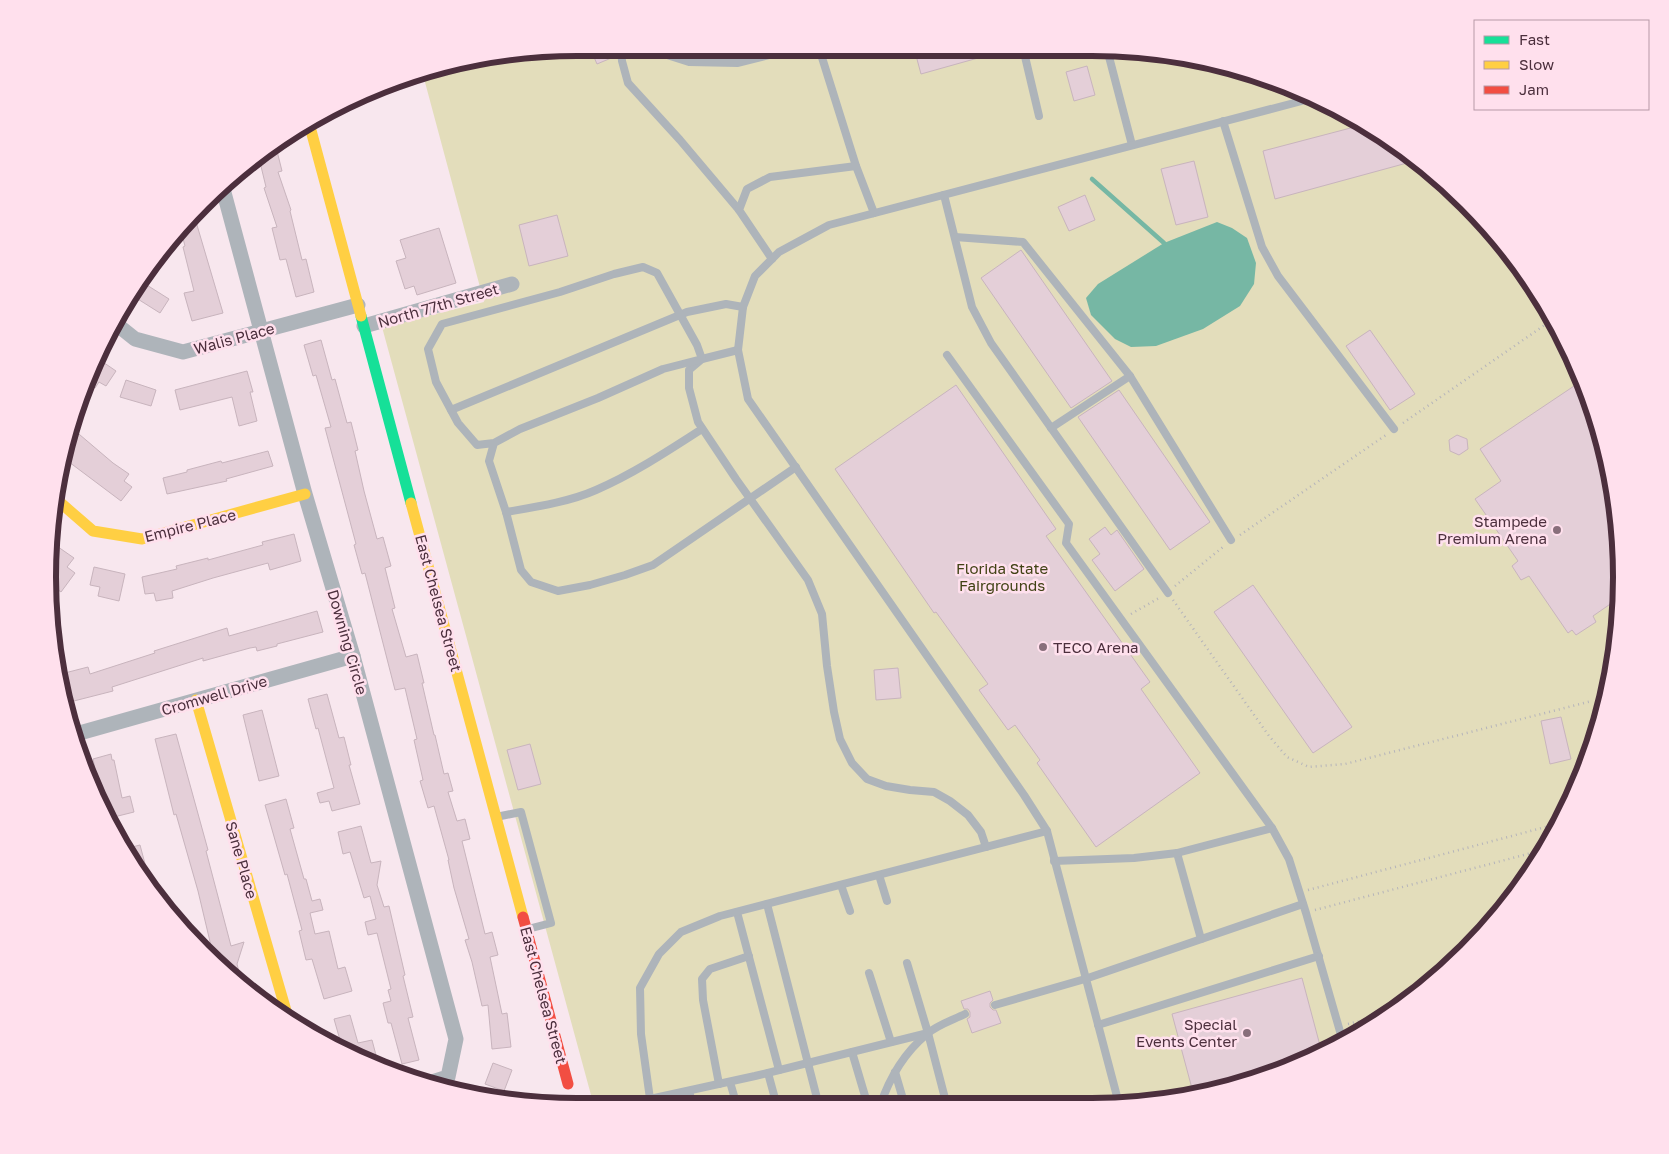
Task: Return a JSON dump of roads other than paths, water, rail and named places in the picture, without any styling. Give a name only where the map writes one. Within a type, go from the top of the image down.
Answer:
[{"type":"street","name":"East Chelsea Street","points":[[311,130],[568,1084]]},
{"type":"street","name":"Downing Circle","points":[[224,194],[305,494],[353,656],[456,1039],[448,1077],[440,1079]]},
{"type":"street","name":"North 77th Street","points":[[364,326],[512,284]]},
{"type":"street","name":"Walis Place","points":[[120,327],[135,339],[183,352],[358,305]]},
{"type":"street","name":"Empire Place","points":[[62,504],[93,531],[142,539],[305,494]]},
{"type":"street","name":"Cromwell Drive","points":[[80,733],[353,656]]},
{"type":"street","name":"Sane Place","points":[[196,700],[286,1008]]},
{"type":"lane","points":[[621,56],[628,83],[680,140],[738,210],[772,259]]},
{"type":"lane","points":[[670,56],[689,62],[738,63],[765,56]]},
{"type":"lane","points":[[822,56],[856,166],[874,213]]},
{"type":"lane","points":[[1025,56],[1039,116]]},
{"type":"lane","points":[[1109,56],[1132,145]]},
{"type":"lane","points":[[1117,1097],[1047,831],[1024,795],[748,399],[738,350],[743,307],[755,276],[779,252],[829,225],[1302,101]]},
{"type":"lane","points":[[1223,121],[1262,247],[1278,276],[1394,429]]},
{"type":"lane","points":[[738,210],[747,189],[770,178],[856,166]]},
{"type":"lane","points":[[944,195],[972,306],[991,343],[1168,592]]},
{"type":"lane","points":[[955,237],[1023,242],[1130,376],[1231,540]]},
{"type":"lane","points":[[702,359],[697,345],[657,274],[642,267],[560,292],[442,324],[428,349],[436,382],[458,423],[477,444],[494,443],[663,369],[738,350]]},
{"type":"lane","points":[[451,410],[687,312],[726,304],[743,307]]},
{"type":"lane","points":[[947,355],[1069,524],[1066,543],[1272,828],[1289,859],[1341,1034]]},
{"type":"lane","points":[[702,359],[689,370],[689,388],[698,422],[808,580],[822,614],[827,666],[840,739],[852,762],[867,779],[886,786],[934,792],[950,801],[968,815],[981,832],[986,847]]},
{"type":"lane","points":[[1051,428],[1130,376]]},
{"type":"lane","points":[[506,512],[548,504],[594,490],[635,469],[702,429]]},
{"type":"lane","points":[[494,443],[489,461],[506,512],[521,570],[531,582],[558,591],[590,585],[652,565],[796,467]]},
{"type":"lane","points":[[496,817],[521,812],[524,821],[551,923],[526,929]]},
{"type":"lane","points":[[1054,861],[1134,858],[1177,853],[1272,828]]},
{"type":"lane","points":[[650,1098],[641,1034],[640,988],[658,954],[681,932],[720,916],[1047,831]]},
{"type":"lane","points":[[1177,853],[1201,939]]},
{"type":"lane","points":[[879,875],[888,901]]},
{"type":"lane","points":[[842,885],[850,911]]},
{"type":"lane","points":[[767,904],[818,1098]]},
{"type":"lane","points":[[995,1005],[1085,980],[1303,904]]},
{"type":"lane","points":[[737,912],[779,1070]]},
{"type":"lane","points":[[719,1084],[702,1000],[702,979],[710,969],[749,956]]},
{"type":"lane","points":[[1098,1025],[1319,956]]},
{"type":"lane","points":[[906,963],[946,1098]]},
{"type":"lane","points":[[869,973],[891,1042]]},
{"type":"lane","points":[[667,1098],[928,1033],[966,1014]]},
{"type":"lane","points":[[883,1098],[901,1062],[928,1033]]},
{"type":"lane","points":[[852,1052],[866,1098]]},
{"type":"lane","points":[[895,1072],[903,1098]]},
{"type":"lane","points":[[768,1073],[775,1098]]},
{"type":"lane","points":[[730,1082],[735,1098]]},
{"type":"lane","points":[[689,1091],[691,1098]]},
{"type":"waterway","points":[[1092,179],[1164,243]]},
{"type":"place","name":"Stampede Premium Arena","points":[[1557,530]]},
{"type":"place","name":"TECO Arena","points":[[1043,647]]},
{"type":"place","name":"Special Events Center","points":[[1247,1033]]},
{"type":"park label","name":"Florida State Fairgrounds","points":[[1002,576]]}]
